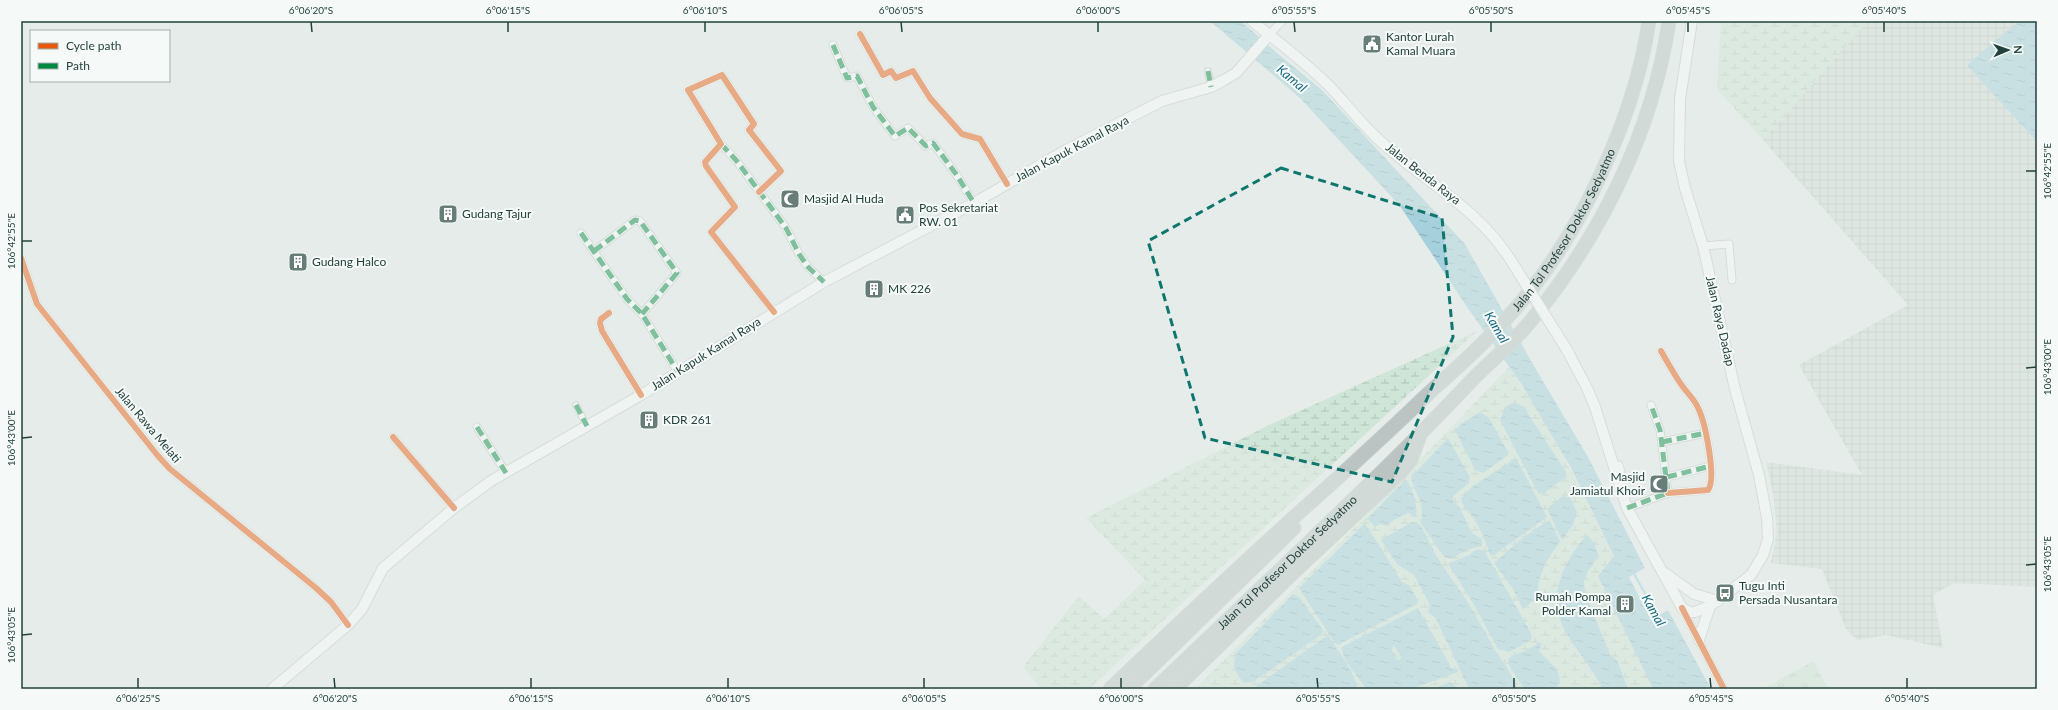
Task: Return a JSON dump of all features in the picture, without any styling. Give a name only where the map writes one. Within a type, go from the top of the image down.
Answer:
[{"type":"highway","name":"Jalan Tol Profesor Doktor Sedyatmo","points":[[1110,689],[1236,569],[1348,469],[1515,310],[1556,255],[1593,192],[1621,127],[1644,54],[1649,21]]},
{"type":"highway","name":"Jalan Tol Profesor Doktor Sedyatmo","points":[[1155,689],[1419,436],[1528,324],[1572,266],[1611,199],[1641,131],[1664,57],[1669,21]]},
{"type":"highway","name":"Jalan Tol Profesor Doktor Sedyatmo","points":[[1177,689],[1294,572],[1401,472],[1411,460],[1419,436]]},
{"type":"highway","name":"Jalan Tol Profesor Doktor Sedyatmo","points":[[1129,689],[1274,548],[1348,469]]},
{"type":"main road","name":"Jalan Benda Raya","points":[[1252,21],[1266,38],[1295,55],[1332,90],[1376,137],[1468,210],[1498,240],[1567,350],[1587,388],[1595,407],[1615,476]]},
{"type":"main road","name":"Jalan Raya Dadap","points":[[1682,608],[1695,612],[1714,604],[1751,575],[1763,555],[1768,539],[1768,525],[1759,475],[1735,389],[1703,246],[1685,188],[1679,161],[1680,99],[1692,21]]},
{"type":"main road","name":"Jalan Kapuk Kamal Raya","points":[[272,689],[348,625],[362,609],[383,568],[454,508],[506,472],[641,395],[824,282],[974,203],[1061,153],[1162,101],[1211,87],[1236,73],[1266,38]]},
{"type":"main road","points":[[1615,476],[1627,508],[1682,608]]},
{"type":"main road","points":[[1662,571],[1694,594],[1714,604],[1699,640]]},
{"type":"street","points":[[1266,38],[1282,21]]},
{"type":"street","points":[[860,34],[883,75],[891,71],[896,78],[912,71],[930,98],[962,134],[980,139],[1006,184]]},
{"type":"street","points":[[832,45],[847,78],[857,76],[873,107],[895,136],[908,128],[926,146],[933,143],[956,174],[974,203]]},
{"type":"street","points":[[1208,71],[1211,87]]},
{"type":"street","points":[[759,192],[781,171],[749,130],[754,124],[721,75],[688,91],[722,144],[736,160],[759,192],[786,228],[799,254],[808,267],[824,282]]},
{"type":"street","points":[[722,144],[704,162],[735,207],[711,232],[774,312]]},
{"type":"street","points":[[594,251],[635,220],[640,221],[677,273],[642,314]]},
{"type":"street","points":[[582,233],[627,299],[642,314],[678,372]]},
{"type":"street","points":[[1703,246],[1729,244],[1732,280]]},
{"type":"street","name":"Jalan Rawa Melati","points":[[21,258],[37,304],[158,456],[170,469],[316,588],[331,602],[348,625]]},
{"type":"street","points":[[609,313],[601,319],[600,323],[602,331],[641,395]]},
{"type":"street","points":[[1627,508],[1664,494],[1708,490],[1710,487],[1711,466],[1706,433],[1699,409],[1671,369],[1661,351]]},
{"type":"street","points":[[576,405],[586,426]]},
{"type":"street","points":[[1651,405],[1660,430],[1662,442],[1667,477],[1664,494]]},
{"type":"street","points":[[477,427],[506,472]]},
{"type":"street","points":[[1662,442],[1706,433]]},
{"type":"street","points":[[393,437],[454,508]]},
{"type":"street","points":[[1615,476],[1621,472],[1619,465]]},
{"type":"street","points":[[1667,477],[1711,466]]},
{"type":"street","points":[[1682,608],[1724,689]]},
{"type":"highlighted area","points":[[1281,168],[1442,218],[1453,337],[1392,482],[1205,438],[1148,241]]},
{"type":"shaded area","points":[[1868,21],[2037,21],[2037,587],[1954,583],[1933,595],[1943,648],[1886,635],[1857,640],[1846,629],[1822,569],[1771,563],[1777,531],[1773,493],[1766,462],[1862,475],[1799,365],[1908,305],[1763,140]]},
{"type":"green space","points":[[1721,21],[1868,21],[1763,140],[1717,89]]},
{"type":"green space","points":[[1477,331],[1089,689],[1042,689],[1023,667],[1079,596],[1104,619],[1145,580],[1086,518],[1269,425]]},
{"type":"green space","points":[[1509,367],[1539,412],[1578,483],[1614,556],[1598,576],[1653,689],[1195,689],[1359,523]]},
{"type":"green space","points":[[1814,661],[1828,689],[1762,689]]},
{"type":"water","points":[[1210,21],[1241,21],[1322,90],[1465,244],[1534,366],[1588,457],[1645,568],[1629,577],[1651,620],[1668,610],[1711,689],[1653,689],[1598,576],[1614,556],[1571,468],[1522,385],[1467,307],[1400,206],[1300,98]]},
{"type":"water","points":[[2019,21],[2037,21],[2037,142],[1967,65]]},
{"type":"water","points":[[1513,403],[1523,406],[1566,472],[1567,476],[1543,494],[1538,493],[1500,420],[1505,407]]},
{"type":"water","points":[[1480,412],[1489,418],[1508,452],[1508,455],[1483,473],[1475,470],[1455,430],[1461,424]]},
{"type":"water","points":[[1448,438],[1470,477],[1469,483],[1453,496],[1453,500],[1460,508],[1472,533],[1482,539],[1482,546],[1467,550],[1455,557],[1450,558],[1444,557],[1420,522],[1422,516],[1421,504],[1411,477]]},
{"type":"water","points":[[1516,458],[1547,517],[1491,557],[1479,528],[1472,516],[1464,507],[1461,498],[1473,486]]},
{"type":"water","points":[[1405,480],[1408,483],[1414,497],[1416,517],[1408,513],[1392,521],[1388,526],[1380,524],[1375,527],[1370,521],[1366,520]]},
{"type":"water","points":[[1563,496],[1570,498],[1577,512],[1573,525],[1562,540],[1548,511],[1549,507]]},
{"type":"water","points":[[1547,521],[1550,521],[1560,542],[1547,561],[1541,575],[1537,598],[1523,609],[1513,589],[1494,563],[1520,540]]},
{"type":"water","points":[[1412,522],[1416,522],[1421,526],[1438,559],[1469,604],[1496,652],[1507,667],[1518,689],[1469,689],[1436,619],[1428,612],[1430,607],[1428,601],[1414,575],[1397,564],[1381,540]]},
{"type":"water","points":[[1365,523],[1402,582],[1409,585],[1418,600],[1417,604],[1338,645],[1334,642],[1299,588]]},
{"type":"water","points":[[1587,535],[1594,543],[1599,556],[1588,571],[1584,581],[1585,594],[1610,654],[1618,662],[1628,689],[1602,689],[1594,673],[1568,637],[1559,617],[1557,592],[1560,579],[1571,556]]},
{"type":"water","points":[[1478,549],[1485,552],[1530,631],[1532,638],[1530,641],[1509,652],[1498,649],[1473,603],[1450,567],[1449,563],[1467,556]]},
{"type":"water","points":[[1293,594],[1299,597],[1323,630],[1322,634],[1253,682],[1244,683],[1235,670],[1234,662],[1236,653]]},
{"type":"water","points":[[1418,608],[1452,669],[1456,668],[1458,672],[1411,689],[1366,689],[1344,658],[1342,647]],"holes":[[[1393,646],[1401,657],[1400,660],[1397,660],[1392,650]]]},
{"type":"water","points":[[1328,635],[1350,669],[1357,689],[1252,689]]},
{"type":"water","points":[[1538,643],[1542,643],[1539,650],[1542,655],[1553,665],[1558,673],[1560,684],[1554,689],[1524,689],[1509,665],[1508,659]]},
{"type":"water","points":[[1450,682],[1459,689],[1433,689]]},
{"type":"waterway","name":"Kamal","points":[[1633,572],[1659,618]]},
{"type":"marked path","points":[[833,45],[847,78],[857,76],[873,107],[895,136],[908,128],[926,146],[933,143],[956,174],[974,203]]},
{"type":"marked path","points":[[1208,71],[1211,87]]},
{"type":"marked path","points":[[721,144],[736,160],[786,228],[799,254],[808,267],[824,282]]},
{"type":"marked path","points":[[594,251],[635,220],[640,221],[677,273],[642,314]]},
{"type":"marked path","points":[[581,233],[627,299],[642,314],[678,372]]},
{"type":"marked path","points":[[576,405],[587,426]]},
{"type":"marked path","points":[[1627,508],[1668,493],[1660,430],[1651,405]]},
{"type":"marked path","points":[[477,427],[506,473]]},
{"type":"marked path","points":[[1662,442],[1706,433]]},
{"type":"marked path","points":[[1667,477],[1711,466]]},
{"type":"cycle path","points":[[860,34],[883,75],[891,71],[896,78],[913,71],[930,98],[962,134],[980,139],[1007,184]]},
{"type":"cycle path","points":[[759,192],[781,171],[749,130],[754,124],[722,75],[688,90],[721,144],[705,162],[706,166],[735,207],[711,232],[774,312]]},
{"type":"cycle path","points":[[21,258],[37,304],[158,456],[170,469],[316,588],[331,602],[348,625]]},
{"type":"cycle path","points":[[609,313],[601,319],[600,323],[602,331],[641,395]]},
{"type":"cycle path","points":[[1661,351],[1680,383],[1698,407],[1704,426],[1711,463],[1711,475],[1708,490],[1668,493]]},
{"type":"cycle path","points":[[393,437],[454,508]]},
{"type":"cycle path","points":[[1682,608],[1724,689]]},
{"type":"place","name":"Kantor Lurah Kamal Muara","points":[[1372,44]]},
{"type":"place","name":"Masjid Al Huda","points":[[790,199]]},
{"type":"place","name":"Gudang Tajur","points":[[448,214]]},
{"type":"place","name":"Pos Sekretariat RW. 01","points":[[905,215]]},
{"type":"place","name":"Gudang Halco","points":[[298,262]]},
{"type":"place","name":"MK 226","points":[[874,289]]},
{"type":"place","name":"KDR 261","points":[[649,420]]},
{"type":"place","name":"Masjid Jamiatul Khoir","points":[[1659,484]]},
{"type":"place","name":"Tugu Inti Persada Nusantara","points":[[1725,593]]},
{"type":"place","name":"Rumah Pompa Polder Kamal","points":[[1625,604]]}]
